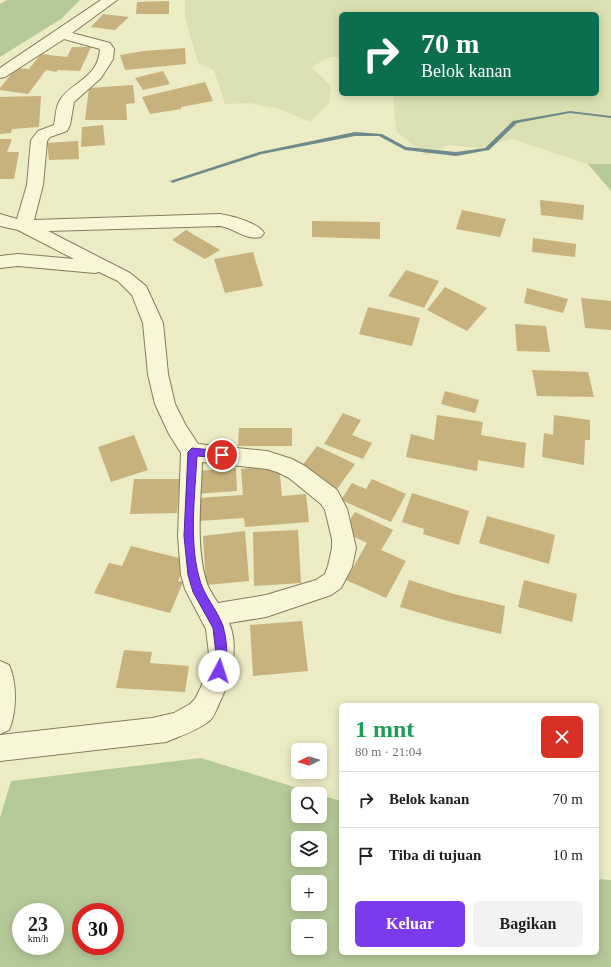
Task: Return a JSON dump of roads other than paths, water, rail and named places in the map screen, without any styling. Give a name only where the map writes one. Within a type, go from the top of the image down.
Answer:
[{"type":"street","points":[[0,74],[62,34],[110,0]]},
{"type":"street","points":[[24,226],[35,185],[38,140],[44,134],[61,128],[66,103],[90,81],[107,55],[107,49],[105,46],[62,34]]},
{"type":"street","points":[[0,220],[24,226],[124,277],[139,291],[148,307],[153,323],[158,374],[164,404],[176,428],[192,452],[189,536],[193,575],[197,589],[218,627],[221,654],[219,671],[214,688],[199,713],[182,723],[166,729],[0,748]]},
{"type":"street","points":[[24,226],[220,220],[232,222],[255,233]]},
{"type":"street","points":[[0,262],[18,260],[106,268]]},
{"type":"street","points":[[192,452],[267,460],[284,465],[298,472],[321,489],[329,497],[336,509],[344,539],[344,548],[340,567],[333,581],[323,588],[266,606],[212,615]]},
{"type":"street","points":[[0,673],[2,689],[0,721]]},
{"type":"waterway","points":[[173,181],[261,153],[355,134],[380,135],[405,148],[456,154],[487,149],[515,122],[570,112],[611,117]]}]
